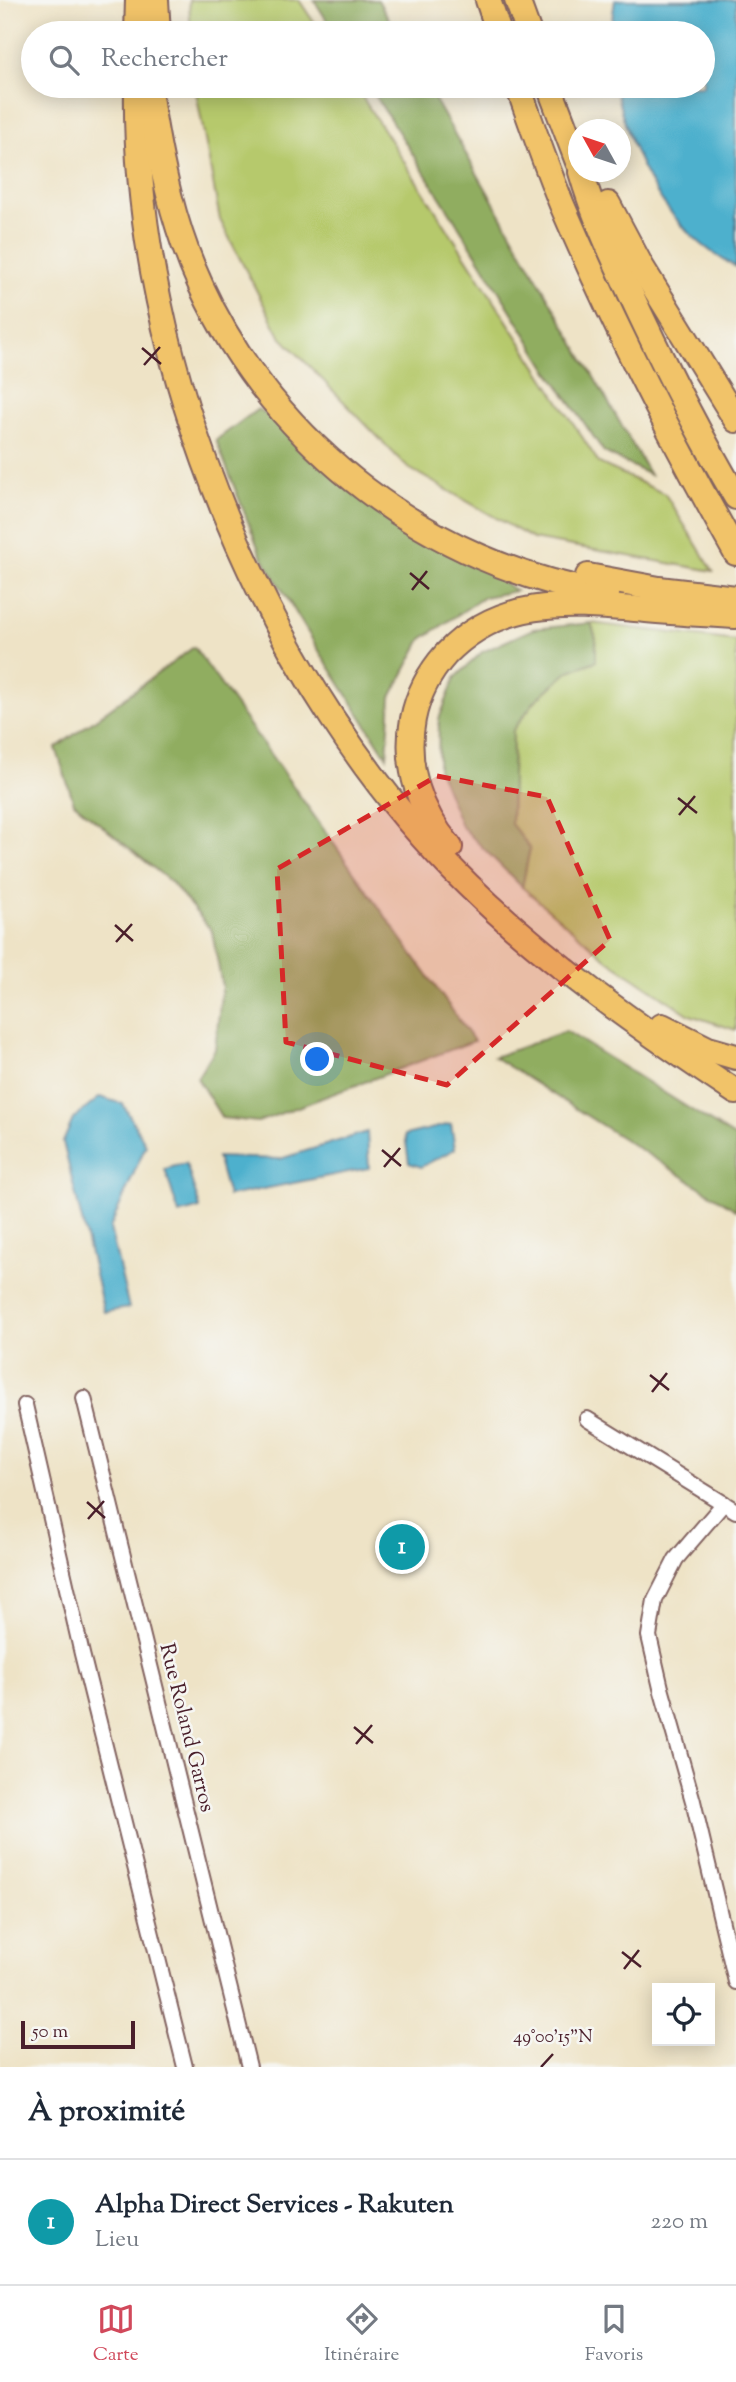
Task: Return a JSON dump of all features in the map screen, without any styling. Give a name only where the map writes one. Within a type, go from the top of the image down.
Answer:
[{"type":"highway","points":[[488,0],[495,21]]},
{"type":"highway","points":[[517,0],[525,21]]},
{"type":"highway","points":[[136,98],[140,187],[149,247],[163,315],[190,417],[221,504],[254,579],[313,688],[403,815],[466,883],[552,962],[583,986],[736,1092]]},
{"type":"highway","points":[[157,98],[158,153],[169,197],[201,286],[234,348],[254,376],[277,406],[330,460],[358,484],[410,520],[456,545],[511,569],[581,590],[736,616]]},
{"type":"highway","points":[[159,98],[173,163],[193,234],[207,267],[245,338],[292,401],[318,430],[390,490],[474,538],[537,564],[622,583],[736,598]]},
{"type":"highway","points":[[522,98],[561,202],[606,304],[736,553]]},
{"type":"highway","points":[[554,98],[568,135]]},
{"type":"highway","points":[[584,182],[628,289],[670,376],[736,497]]},
{"type":"highway","points":[[596,182],[657,294],[736,420]]},
{"type":"highway","points":[[736,616],[575,605],[535,607],[513,612],[468,633],[437,664],[415,707],[410,735],[414,782],[423,806],[439,834],[482,882],[559,951],[641,1013],[691,1042],[736,1057]]},
{"type":"street","name":"Rue Roland Garros","points":[[83,1398],[249,2067]]},
{"type":"street","points":[[25,1405],[82,1654],[185,2067]]},
{"type":"street","points":[[587,1419],[730,1507],[676,1559],[655,1600],[649,1636],[693,1801],[736,1982]]},
{"type":"highlighted area","points":[[437,776],[547,797],[610,940],[447,1085],[286,1042],[277,869]]},
{"type":"green space","points":[[189,0],[299,0],[313,21],[190,21]]},
{"type":"green space","points":[[314,0],[378,0],[390,21],[327,21]]},
{"type":"green space","points":[[197,98],[363,98],[599,463],[665,494],[713,571],[533,539],[407,467],[280,336],[220,220]]},
{"type":"green space","points":[[377,98],[434,98],[650,475],[604,452],[546,367]]},
{"type":"green space","points":[[258,409],[516,591],[484,597],[422,639],[391,697],[387,757],[261,555],[216,440]]},
{"type":"green space","points":[[591,623],[736,641],[736,1030],[690,1015],[609,961],[522,887],[530,848],[511,824],[513,730],[535,701],[569,671],[596,661],[596,639]]},
{"type":"green space","points":[[591,623],[596,639],[596,661],[569,671],[535,701],[513,730],[511,824],[530,848],[522,887],[461,826],[438,769],[439,719],[455,678],[482,652],[533,629]]},
{"type":"green space","points":[[194,647],[474,1041],[258,1122],[222,1118],[197,1078],[215,1049],[222,986],[212,931],[172,883],[74,803],[56,748]]},
{"type":"green space","points":[[566,1031],[736,1138],[736,1210],[494,1057]]},
{"type":"water","points":[[615,0],[736,0],[736,267],[690,234],[656,191],[631,140],[631,119],[624,119],[618,98],[715,98],[715,21],[612,21]]},
{"type":"water","points":[[100,1097],[123,1104],[146,1145],[110,1228],[129,1308],[104,1312],[63,1142],[73,1119]]},
{"type":"water","points":[[451,1124],[455,1149],[421,1167],[409,1163],[405,1135]]},
{"type":"water","points":[[367,1132],[369,1168],[228,1196],[217,1157],[280,1159]]},
{"type":"water","points":[[186,1163],[200,1208],[179,1214],[165,1169]]},
{"type":"place","name":"Alpha Direct Services - Rakuten","points":[[402,1547]]}]
